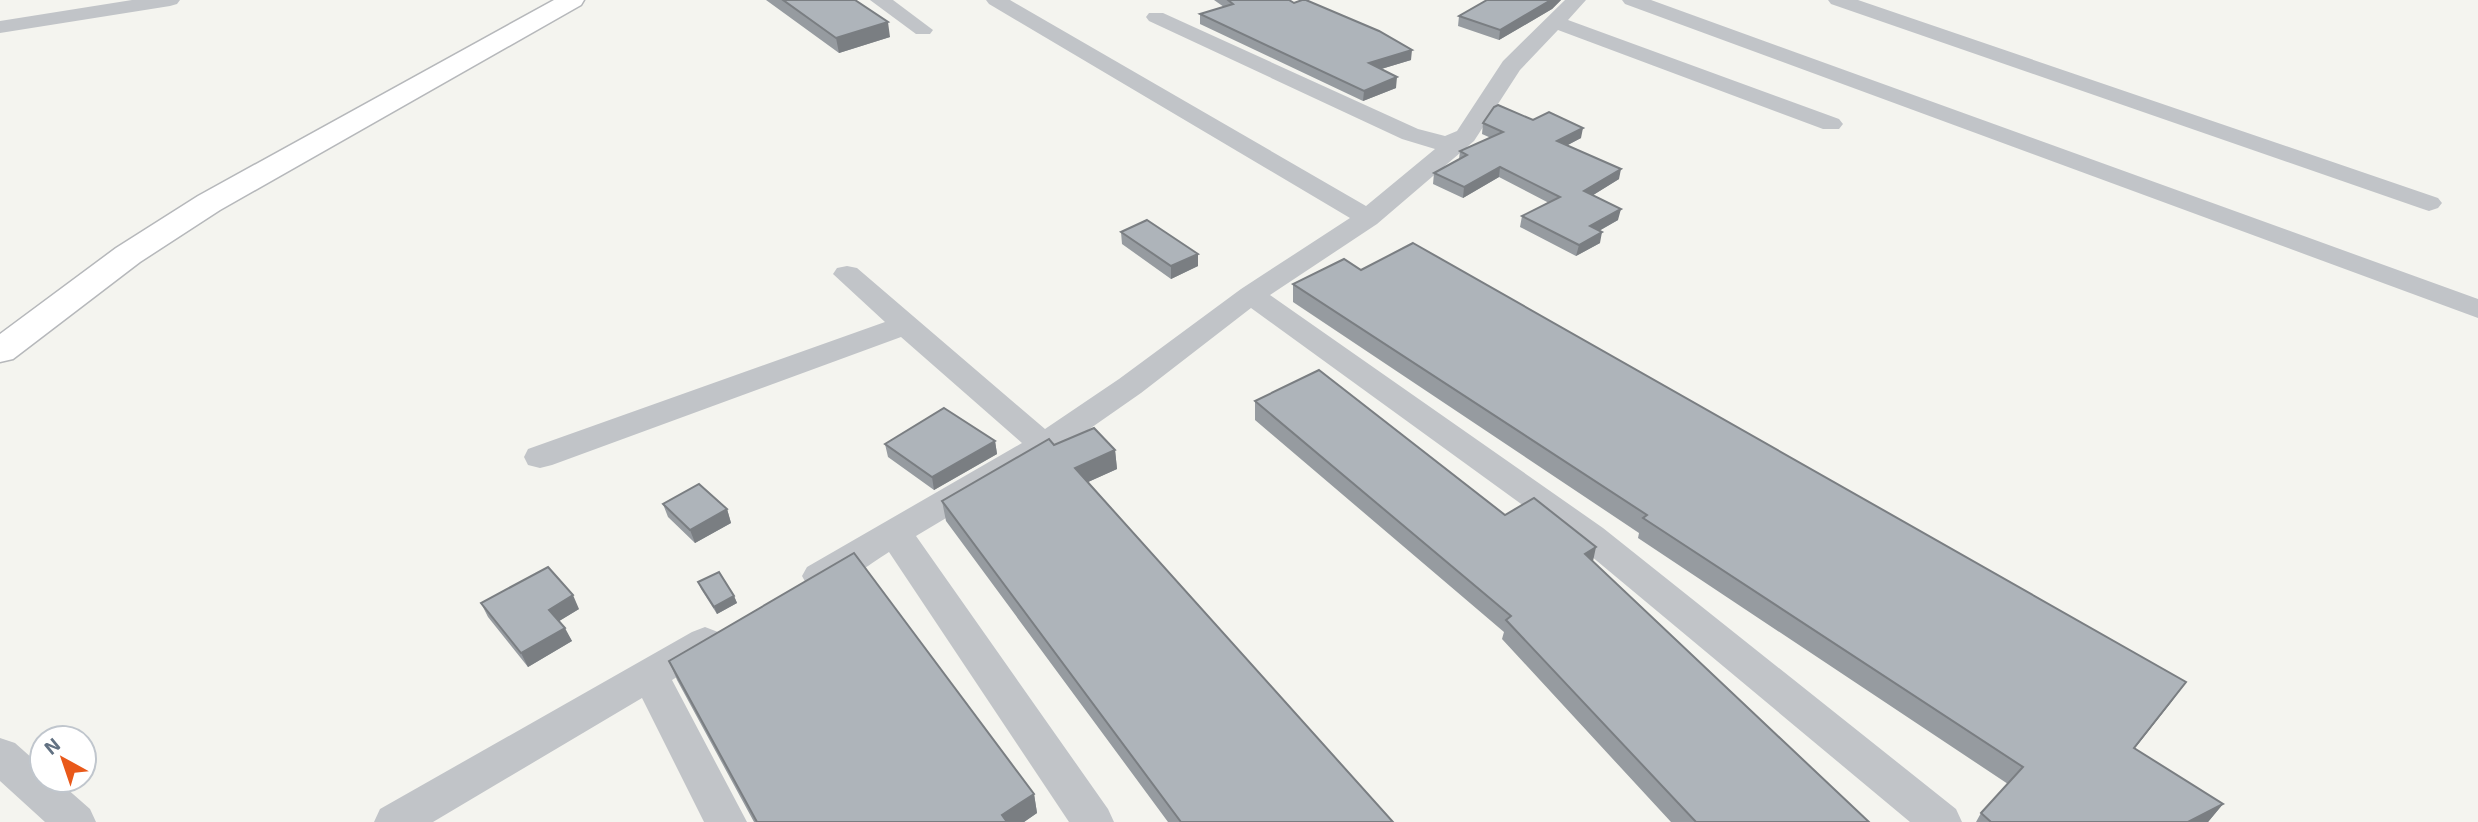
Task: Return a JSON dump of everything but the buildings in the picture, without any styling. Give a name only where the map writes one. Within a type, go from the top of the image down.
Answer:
[{"type":"highway","points":[[0,351],[128,254],[209,203],[512,25],[549,0]]},
{"type":"highway","points":[[0,324],[135,227],[512,25],[572,0]]},
{"type":"street","points":[[0,27],[170,0]]},
{"type":"street","points":[[880,0],[923,30]]},
{"type":"street","points":[[996,0],[1368,218]]},
{"type":"street","points":[[789,594],[1044,445],[1130,386],[1251,295],[1368,218],[1466,136],[1511,66],[1575,0]]},
{"type":"street","points":[[1632,0],[2478,309]]},
{"type":"street","points":[[1838,0],[2429,203]]},
{"type":"street","points":[[1156,17],[1410,134],[1437,143],[1458,142]]},
{"type":"street","points":[[1553,21],[1831,124]]},
{"type":"street","points":[[846,274],[1044,445]]},
{"type":"street","points":[[1251,295],[1591,537],[1941,822]]},
{"type":"street","points":[[540,457],[906,325]]},
{"type":"street","points":[[895,533],[1093,822]]},
{"type":"street","points":[[395,822],[731,627]]},
{"type":"street","points":[[649,674],[726,822]]},
{"type":"street","points":[[0,755],[75,822]]}]
